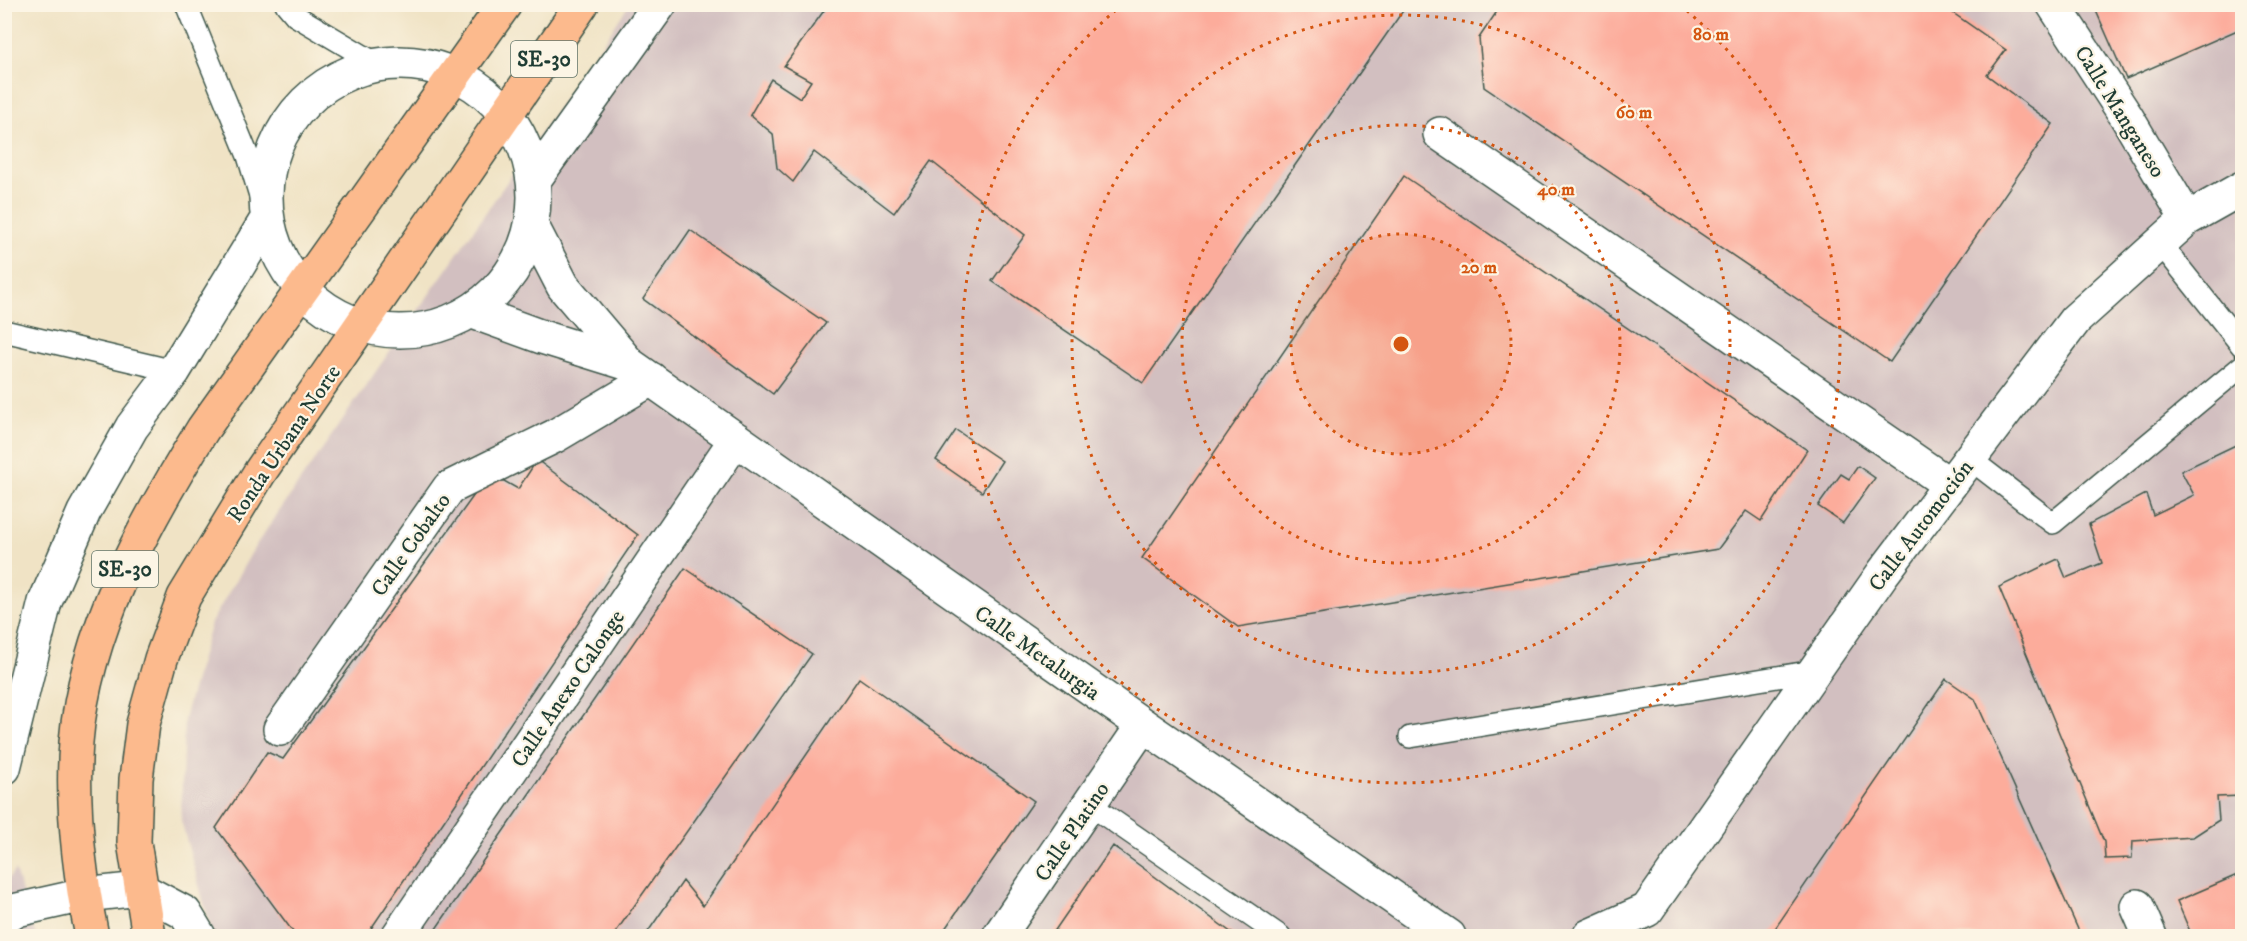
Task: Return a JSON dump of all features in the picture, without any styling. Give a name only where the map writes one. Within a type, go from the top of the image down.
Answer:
[{"type":"main road","name":"SE-30","points":[[92,936],[75,830],[76,740],[83,699],[99,639],[131,555],[164,491],[203,429],[505,4]]},
{"type":"main road","name":"Ronda Urbana Norte","points":[[149,936],[134,842],[136,779],[143,724],[161,659],[184,597],[260,472],[582,4]]},
{"type":"street","points":[[534,180],[660,4]]},
{"type":"street","name":"Calle Manganeso","points":[[2053,4],[2126,116],[2187,219]]},
{"type":"street","name":"SE-30","points":[[412,63],[454,76],[505,113],[524,145],[534,180],[532,226],[520,260],[501,289],[473,312],[438,327],[399,333],[361,327],[304,289],[278,254],[267,219],[267,177],[279,137],[303,103],[337,78],[377,64],[412,63]]},
{"type":"street","points":[[1440,134],[1950,485]]},
{"type":"street","name":"Calle Automoción","points":[[1646,923],[1814,671],[1883,573],[2075,320],[2187,219],[2242,188]]},
{"type":"street","points":[[4,768],[45,602],[84,512],[132,428],[174,371],[267,219]]},
{"type":"street","points":[[532,226],[563,286],[640,371]]},
{"type":"street","points":[[473,312],[640,371]]},
{"type":"street","name":"Calle Metalurgia","points":[[640,371],[1143,725],[1449,936]]},
{"type":"street","name":"Calle Cobalto","points":[[280,729],[449,488],[555,436],[640,371]]},
{"type":"street","name":"Calle Anexo Calonge","points":[[398,936],[736,439]]},
{"type":"street","name":"Calle Platino","points":[[999,936],[1143,725]]},
{"type":"street","points":[[4,918],[17,910],[84,895],[140,889],[211,936]]},
{"type":"street","points":[[2137,906],[2150,936]]},
{"type":"street","points":[[1589,936],[1646,923]]},
{"type":"lane","points":[[186,4],[248,156],[267,219]]},
{"type":"lane","points":[[286,4],[296,16],[377,64]]},
{"type":"lane","points":[[2160,243],[2242,346]]},
{"type":"lane","points":[[4,331],[174,371]]},
{"type":"lane","points":[[1970,459],[2053,523],[2242,366]]},
{"type":"lane","points":[[1410,737],[1814,671]]},
{"type":"lane","points":[[1089,804],[1280,936]]},
{"type":"shaded area","points":[[629,5],[2242,5],[2242,936],[213,936],[181,820],[184,719],[211,623],[256,545]]},
{"type":"shaded area","points":[[15,870],[36,936],[5,936],[5,883]]},
{"type":"building","points":[[1502,4],[1940,4],[2006,50],[1987,75],[2053,124],[1890,362],[1484,87],[1479,38]]},
{"type":"building","points":[[2093,4],[2242,4],[2242,28],[2126,79]]},
{"type":"building","points":[[828,5],[1407,5],[1143,383],[992,281],[1025,235],[931,161],[894,213],[814,152],[793,182],[777,168],[773,134],[750,115],[771,79],[800,98],[811,81],[784,66]]},
{"type":"building","points":[[1404,176],[1807,450],[1761,521],[1746,511],[1718,549],[1238,627],[1142,558]]},
{"type":"building","points":[[690,230],[826,323],[773,394],[643,299]]},
{"type":"building","points":[[956,430],[1002,461],[982,492],[936,460]]},
{"type":"building","points":[[2242,442],[2242,796],[2217,797],[2219,820],[2193,837],[2133,841],[2132,858],[2105,859],[2104,842],[1999,587],[2058,559],[2066,578],[2102,563],[2089,524],[2146,494],[2153,515],[2194,495],[2181,471]]},
{"type":"building","points":[[537,460],[638,535],[366,936],[296,936],[216,828],[267,752],[283,759],[490,473],[518,489]]},
{"type":"building","points":[[1858,466],[1875,478],[1843,523],[1818,506],[1841,474],[1849,479]]},
{"type":"building","points":[[685,568],[812,654],[613,936],[431,936]]},
{"type":"building","points":[[859,678],[1034,801],[940,936],[645,936],[683,881],[703,906]]},
{"type":"building","points":[[1946,679],[1975,699],[2081,936],[1770,936]]},
{"type":"building","points":[[1113,846],[1236,936],[1051,936]]},
{"type":"building","points":[[2242,873],[2242,936],[2192,936],[2177,901]]}]
